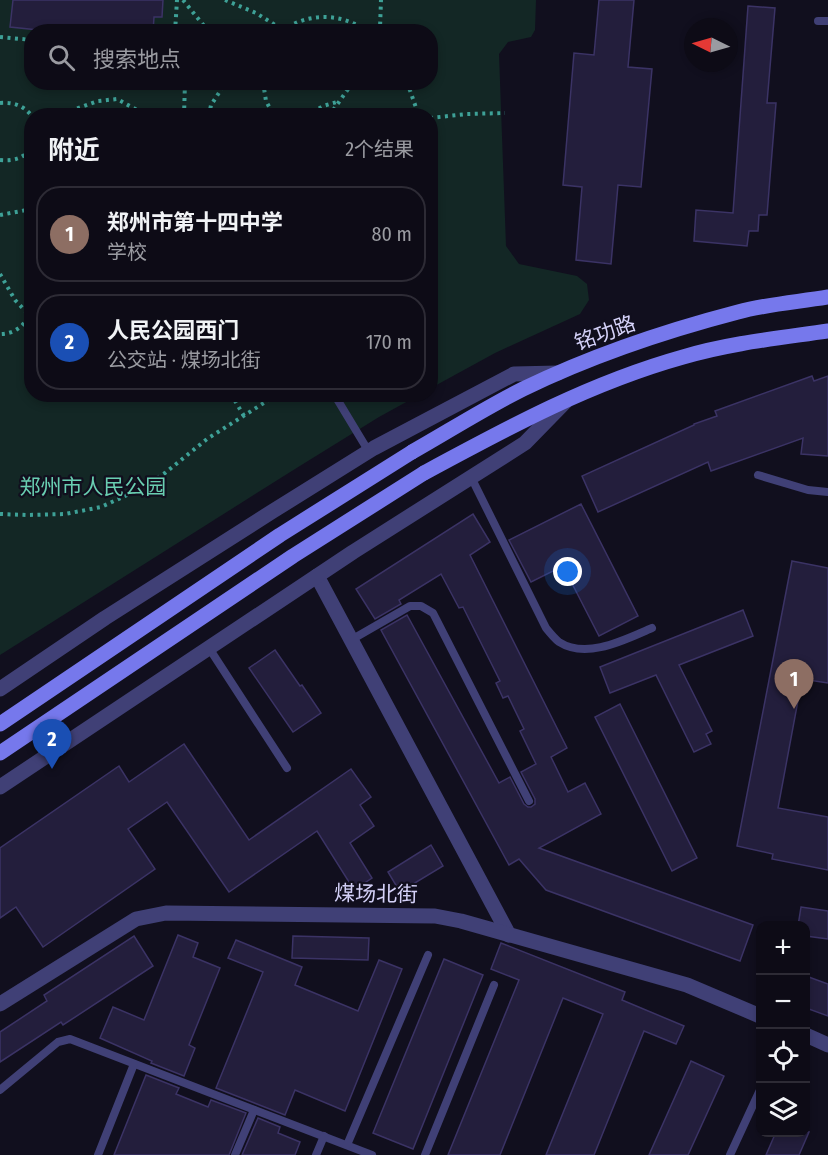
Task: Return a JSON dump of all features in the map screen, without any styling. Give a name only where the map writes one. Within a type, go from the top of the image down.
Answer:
[{"type":"main road","name":"铭功路","points":[[0,724],[280,535],[412,452],[491,406],[558,373],[637,342],[740,311],[828,297]]},
{"type":"main road","points":[[0,753],[293,556],[424,473],[503,430],[568,398],[686,356],[743,344],[828,331]]},
{"type":"street","points":[[0,689],[105,618],[369,452],[514,374],[558,373]]},
{"type":"street","points":[[0,787],[317,576],[525,443],[568,398]]},
{"type":"street","points":[[317,576],[510,935]]},
{"type":"street","name":"煤场北街","points":[[0,1004],[136,920],[165,913],[435,916],[461,921],[687,985],[756,1014]]},
{"type":"street","points":[[810,1037],[828,1045]]},
{"type":"lane","points":[[818,21],[828,21]]},
{"type":"lane","points":[[339,402],[369,452]]},
{"type":"lane","points":[[758,475],[808,490],[828,492]]},
{"type":"lane","points":[[471,477],[546,628],[558,641],[571,647],[611,646],[652,628]]},
{"type":"lane","points":[[351,640],[410,606],[421,606],[433,613],[529,801]]},
{"type":"lane","points":[[209,648],[287,768]]},
{"type":"lane","points":[[347,1145],[428,955]]},
{"type":"lane","points":[[425,1155],[494,986]]},
{"type":"lane","points":[[0,1090],[58,1042],[70,1039],[372,1155]]},
{"type":"lane","points":[[98,1155],[135,1064]]},
{"type":"lane","points":[[730,1155],[756,1099]]},
{"type":"lane","points":[[235,1155],[254,1110]]},
{"type":"lane","points":[[316,1155],[324,1137]]},
{"type":"path","points":[[176,24],[177,0]]},
{"type":"path","points":[[183,0],[202,24]]},
{"type":"path","points":[[225,0],[256,13],[272,24]]},
{"type":"path","points":[[380,24],[381,0]]},
{"type":"path","points":[[293,24],[297,21],[316,18],[336,18],[354,24]]},
{"type":"path","points":[[0,37],[24,39]]},
{"type":"path","points":[[184,108],[185,90]]},
{"type":"path","points":[[210,108],[221,90]]},
{"type":"path","points":[[264,90],[270,108]]},
{"type":"path","points":[[334,108],[346,90]]},
{"type":"path","points":[[410,90],[415,108]]},
{"type":"path","points":[[78,108],[98,101],[117,99],[133,108]]},
{"type":"path","points":[[0,103],[8,102],[24,108]]},
{"type":"path","points":[[319,108],[338,102]]},
{"type":"path","points":[[438,117],[505,113]]},
{"type":"path","points":[[0,160],[10,161],[24,156]]},
{"type":"path","points":[[0,215],[24,210]]},
{"type":"path","points":[[0,274],[24,310]]},
{"type":"path","points":[[0,334],[7,334],[22,327],[24,323]]},
{"type":"path","points":[[236,402],[244,416]]},
{"type":"path","points":[[0,514],[65,514],[101,507],[136,491],[165,473],[207,439],[266,402]]},
{"type":"green space","name":"郑州市人民公园","points":[[0,0],[536,0],[535,30],[531,37],[508,42],[499,54],[506,246],[519,264],[577,276],[587,284],[589,300],[580,314],[495,353],[438,384],[438,108],[24,108],[24,402],[406,402],[295,469],[0,655]]},
{"type":"building","points":[[13,0],[163,0],[162,17],[154,17],[154,24],[24,24],[24,28],[10,27]]},
{"type":"building","points":[[599,0],[634,0],[628,67],[652,69],[641,187],[618,185],[611,264],[576,260],[582,187],[563,185],[574,53],[594,55]]},
{"type":"building","points":[[748,6],[775,8],[767,103],[776,103],[767,215],[759,215],[758,231],[749,231],[747,246],[694,241],[696,210],[733,213]]},
{"type":"building","points":[[812,376],[814,381],[828,376],[828,456],[801,454],[803,438],[711,471],[708,462],[598,512],[582,476],[694,424],[717,416],[715,411]]},
{"type":"building","points":[[581,504],[638,616],[599,636],[563,566],[531,582],[509,540]]},
{"type":"building","points":[[473,514],[490,542],[470,555],[567,748],[551,757],[568,792],[585,783],[601,814],[539,848],[753,925],[740,961],[546,890],[519,859],[509,865],[381,630],[407,615],[499,783],[510,777],[524,804],[531,807],[535,804],[535,799],[521,772],[536,764],[520,731],[524,729],[508,696],[503,698],[496,683],[500,681],[463,607],[459,608],[441,574],[399,600],[401,604],[375,619],[356,589]]},
{"type":"building","points":[[792,561],[828,568],[828,683],[802,679],[778,808],[828,817],[828,870],[772,859],[773,854],[737,846]]},
{"type":"building","points":[[743,610],[753,636],[679,665],[712,731],[706,734],[711,744],[694,752],[656,675],[610,693],[600,667]]},
{"type":"building","points":[[275,650],[321,713],[293,732],[249,668]]},
{"type":"building","points":[[620,704],[697,858],[672,871],[595,717]]},
{"type":"building","points":[[184,744],[249,840],[351,769],[371,797],[360,805],[374,826],[350,843],[372,878],[354,890],[317,831],[229,892],[167,802],[128,829],[155,869],[43,947],[16,907],[0,918],[0,848],[119,766],[129,782]]},
{"type":"building","points":[[431,845],[443,866],[400,892],[388,872]]},
{"type":"building","points":[[801,907],[828,911],[828,939],[810,937],[810,921],[799,921]]},
{"type":"building","points":[[178,935],[198,943],[193,957],[220,968],[189,1045],[195,1048],[184,1076],[100,1038],[113,1007],[144,1020]]},
{"type":"building","points":[[134,936],[153,966],[63,1025],[61,1022],[0,1062],[0,1032],[47,1001],[44,995]]},
{"type":"building","points":[[293,936],[369,938],[368,960],[292,958]]},
{"type":"building","points":[[236,940],[302,967],[295,985],[358,1011],[379,960],[402,969],[345,1111],[295,1090],[285,1115],[216,1088],[263,972],[228,958]]},
{"type":"building","points":[[501,943],[625,992],[622,1000],[684,1026],[676,1044],[644,1031],[594,1155],[546,1155],[603,1014],[563,998],[500,1155],[448,1155],[519,980],[491,969]]},
{"type":"building","points":[[444,959],[483,975],[413,1149],[373,1133]]},
{"type":"building","points":[[810,977],[828,984],[828,1016],[810,1009]]},
{"type":"building","points":[[691,1061],[724,1076],[688,1155],[649,1155]]},
{"type":"building","points":[[146,1075],[179,1088],[176,1094],[208,1107],[211,1100],[246,1113],[229,1155],[114,1155]]},
{"type":"building","points":[[258,1118],[280,1127],[278,1133],[300,1142],[295,1155],[242,1155]]},
{"type":"building","points":[[774,1137],[807,1137],[799,1155],[766,1155]]},
{"type":"place","name":"郑州市第十四中学","points":[[794,709]]},
{"type":"place","name":"人民公园西门","points":[[52,769]]}]
